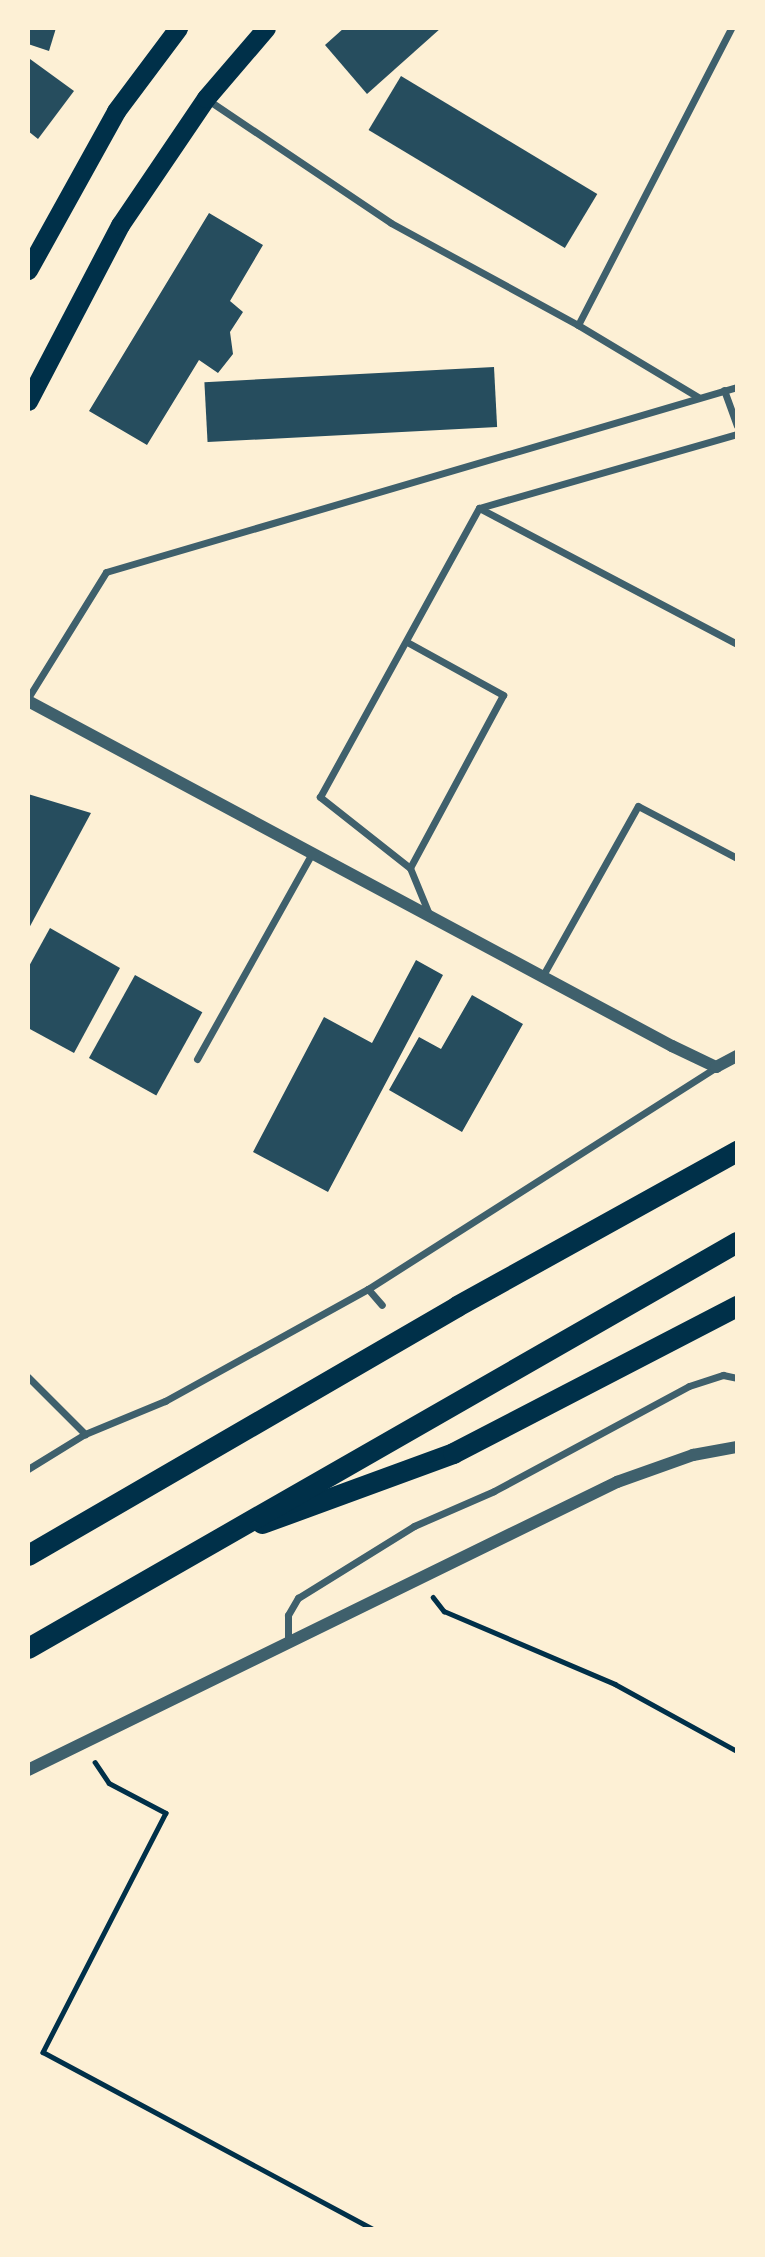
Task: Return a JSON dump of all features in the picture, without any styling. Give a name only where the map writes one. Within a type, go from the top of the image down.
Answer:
[{"type":"highway","points":[[28,270],[116,111],[178,28]]},
{"type":"highway","points":[[28,401],[120,225],[206,98],[267,28]]},
{"type":"highway","points":[[28,1555],[457,1306],[737,1151]]},
{"type":"highway","points":[[28,1648],[203,1545],[737,1242]]},
{"type":"highway","points":[[203,1545],[453,1453],[737,1306]]},
{"type":"street","points":[[578,325],[730,28]]},
{"type":"street","points":[[206,98],[391,223],[578,325],[698,397]]},
{"type":"street","points":[[716,1067],[542,977],[28,700],[106,572],[737,387]]},
{"type":"street","points":[[724,390],[737,426]]},
{"type":"street","points":[[430,916],[410,868],[320,797],[479,508],[737,434]]},
{"type":"street","points":[[479,508],[737,644]]},
{"type":"street","points":[[407,642],[503,695],[410,868]]},
{"type":"street","points":[[542,977],[638,806],[737,858]]},
{"type":"street","points":[[197,1059],[312,853]]},
{"type":"street","points":[[28,1469],[85,1434],[164,1401],[368,1289],[737,1056]]},
{"type":"street","points":[[368,1289],[382,1305]]},
{"type":"street","points":[[288,1641],[288,1615],[298,1598],[414,1526],[494,1491],[689,1386],[723,1376],[737,1378]]},
{"type":"street","points":[[28,1377],[85,1434]]},
{"type":"street","points":[[28,1770],[82,1741],[617,1482],[693,1455],[737,1447]]},
{"type":"path","points":[[421,1579],[444,1611],[615,1684],[737,1751]]},
{"type":"path","points":[[82,1741],[109,1783],[166,1813],[43,2052],[373,2229]]},
{"type":"building","points":[[28,28],[56,28],[49,51],[28,44]]},
{"type":"building","points":[[344,28],[441,28],[367,94],[325,45]]},
{"type":"building","points":[[30,59],[74,91],[38,139],[28,131]]},
{"type":"building","points":[[401,76],[597,194],[565,248],[369,130]]},
{"type":"building","points":[[209,213],[263,245],[230,301],[243,312],[230,332],[233,354],[218,373],[199,360],[147,445],[89,411]]},
{"type":"building","points":[[494,367],[497,427],[208,442],[204,382]]},
{"type":"building","points":[[28,794],[91,813],[28,930]]},
{"type":"building","points":[[50,928],[120,968],[74,1053],[28,1028],[28,968]]},
{"type":"building","points":[[416,960],[443,975],[328,1192],[253,1152],[324,1017],[372,1043]]},
{"type":"building","points":[[135,975],[202,1012],[156,1095],[89,1058]]},
{"type":"building","points":[[472,995],[523,1024],[462,1132],[389,1090],[419,1037],[441,1049]]}]
